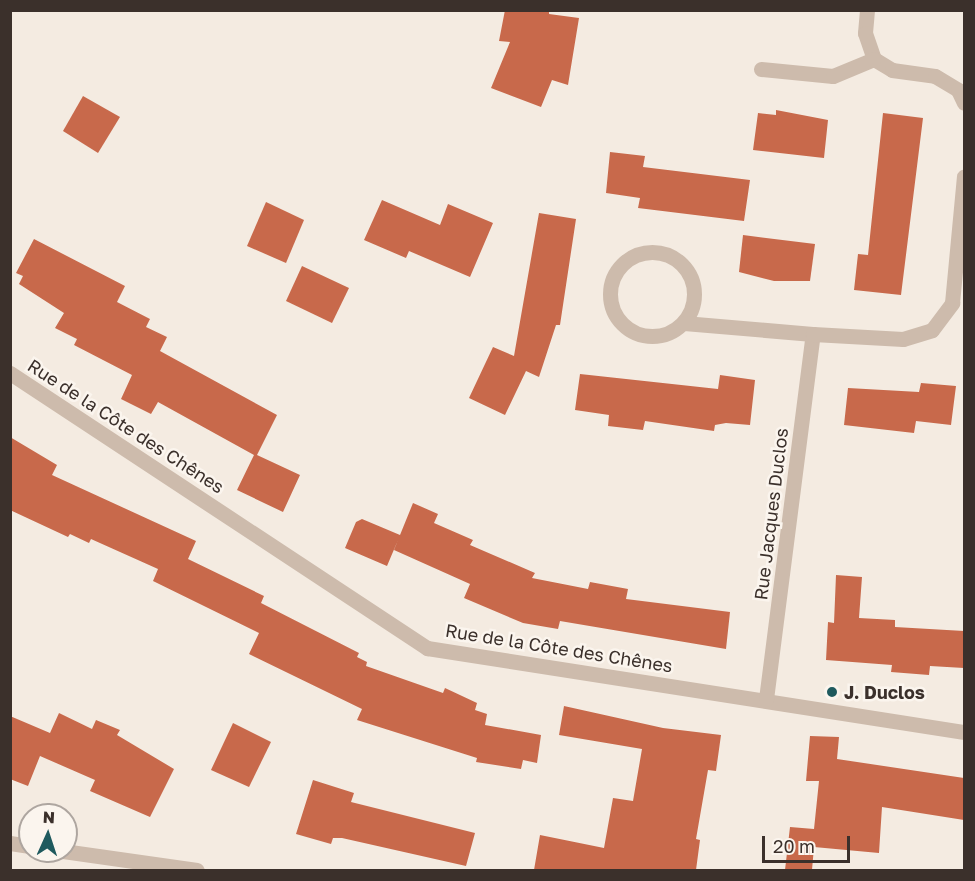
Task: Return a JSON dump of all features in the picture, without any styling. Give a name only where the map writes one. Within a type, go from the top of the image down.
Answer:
[{"type":"street","points":[[867,10],[865,33],[874,59],[892,70],[935,76],[958,90],[964,103]]},
{"type":"street","points":[[761,69],[833,76],[874,59]]},
{"type":"street","points":[[684,323],[695,299],[694,285],[680,262],[655,252],[641,253],[617,269],[609,297],[621,323],[646,337],[660,337],[684,323],[903,339],[932,330],[952,303],[959,279],[964,177]]},
{"type":"street","name":"Rue Jacques Duclos","points":[[766,699],[813,334]]},
{"type":"street","name":"Rue de la Côte des Chênes","points":[[10,373],[427,648],[766,699],[964,732]]},
{"type":"street","points":[[78,853],[197,870]]},
{"type":"building","points":[[505,10],[549,10],[549,14],[579,18],[568,85],[552,80],[541,107],[491,88],[510,42],[499,41]]},
{"type":"building","points":[[83,96],[120,117],[98,153],[63,131]]},
{"type":"building","points":[[776,110],[828,120],[824,158],[753,150],[758,113],[776,115]]},
{"type":"building","points":[[883,113],[923,118],[901,295],[854,290],[858,254],[868,255]]},
{"type":"building","points":[[610,152],[645,156],[643,167],[750,180],[744,221],[638,208],[640,198],[606,193]]},
{"type":"building","points":[[382,200],[440,225],[448,204],[493,223],[470,277],[409,251],[406,258],[364,240]]},
{"type":"building","points":[[266,202],[304,220],[286,263],[247,246]]},
{"type":"building","points":[[539,213],[576,219],[560,325],[556,325],[539,377],[526,371],[505,415],[469,398],[493,347],[514,356]]},
{"type":"building","points":[[743,235],[815,244],[810,281],[774,281],[739,272]]},
{"type":"building","points":[[34,239],[125,286],[117,302],[150,319],[146,327],[167,337],[160,351],[277,415],[257,455],[300,475],[283,512],[237,490],[254,455],[158,402],[151,414],[121,399],[132,375],[74,345],[77,339],[55,328],[64,313],[19,284],[23,276],[16,273]]},
{"type":"building","points":[[302,266],[349,288],[332,323],[286,301]]},
{"type":"building","points":[[580,374],[718,389],[720,375],[755,380],[750,425],[726,423],[715,425],[714,431],[645,421],[643,430],[608,426],[609,415],[575,410]]},
{"type":"building","points":[[921,383],[956,386],[951,425],[916,421],[914,433],[844,425],[848,388],[919,392]]},
{"type":"building","points":[[10,437],[57,465],[52,475],[196,541],[188,559],[264,596],[261,603],[359,653],[357,657],[367,662],[366,666],[443,693],[445,688],[477,703],[475,710],[487,714],[485,725],[541,735],[537,763],[523,760],[521,769],[476,762],[477,758],[357,720],[362,709],[249,654],[259,633],[153,581],[158,569],[91,539],[89,543],[70,534],[68,537],[10,510]]},
{"type":"building","points":[[413,503],[438,514],[434,523],[473,540],[470,545],[535,573],[532,578],[588,589],[590,582],[628,589],[626,599],[730,612],[726,649],[560,621],[558,629],[523,623],[464,598],[470,584],[394,550],[398,540],[387,566],[345,548],[356,522],[362,519],[400,535]]},
{"type":"building","points":[[836,575],[862,577],[859,618],[895,620],[895,627],[964,631],[964,668],[930,666],[929,675],[891,672],[892,665],[826,660],[828,622],[834,623]]},
{"type":"building","points":[[564,706],[663,728],[721,735],[716,771],[708,770],[696,839],[700,840],[696,870],[534,870],[540,835],[604,848],[613,798],[633,801],[642,749],[559,735]]},
{"type":"building","points":[[59,713],[92,729],[96,720],[120,730],[117,735],[174,769],[150,817],[90,791],[95,780],[40,756],[28,786],[10,779],[10,716],[50,733]]},
{"type":"building","points":[[233,723],[271,742],[249,787],[211,770]]},
{"type":"building","points":[[810,736],[839,737],[837,759],[964,778],[964,820],[882,807],[879,853],[814,847],[812,870],[785,870],[790,827],[814,829],[819,781],[806,781]]},
{"type":"building","points":[[313,780],[354,793],[351,802],[475,833],[466,866],[342,838],[333,838],[331,844],[296,834]]},
{"type":"place","name":"J. Duclos","points":[[832,692]]}]
